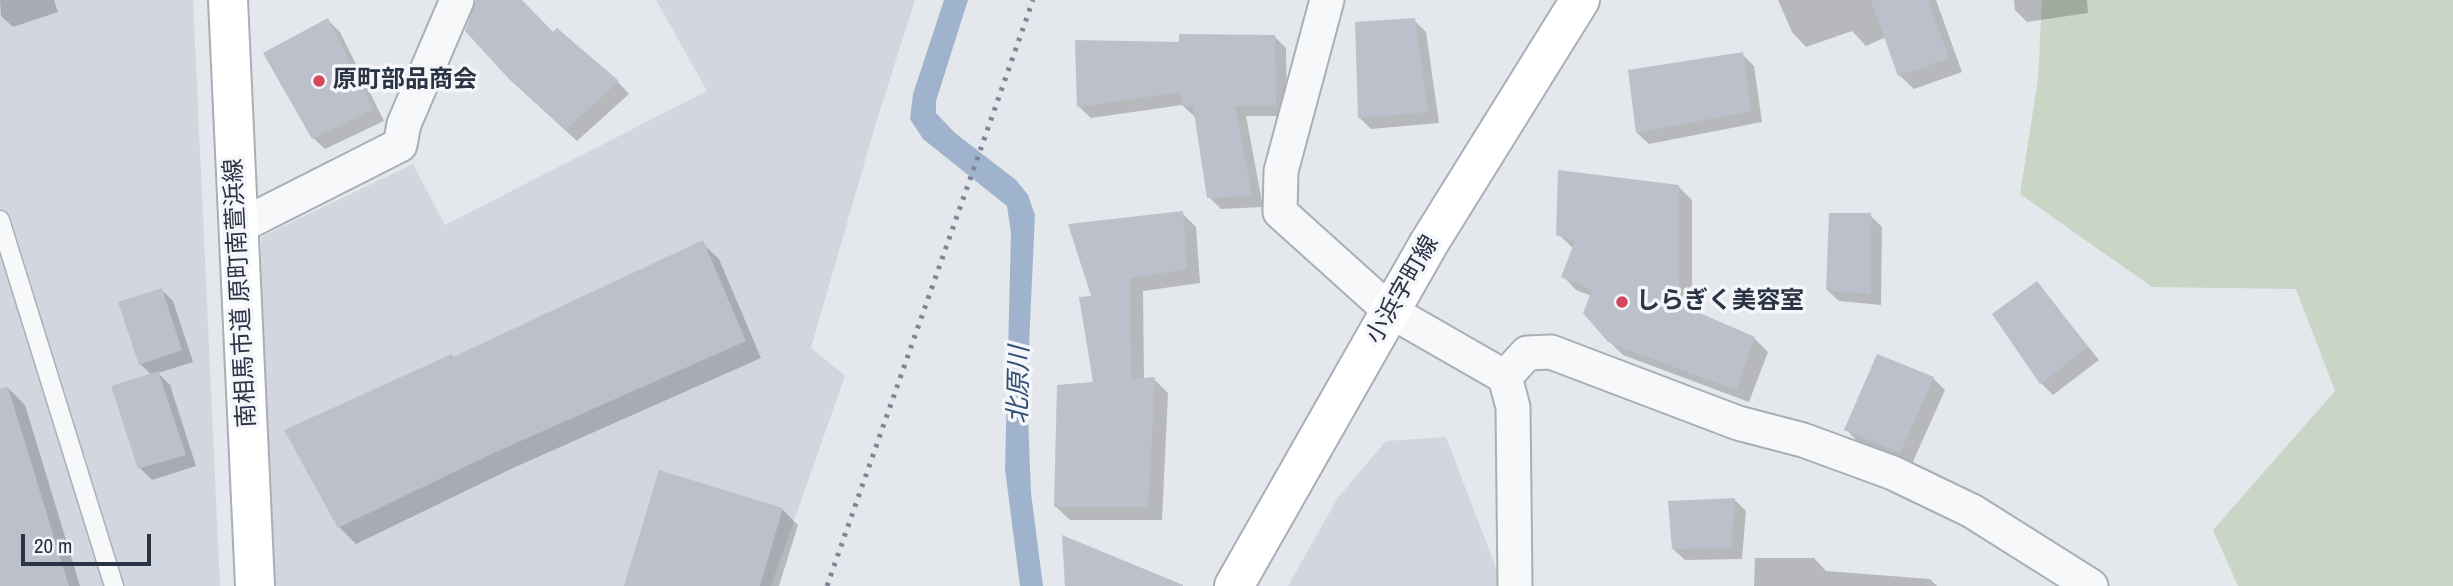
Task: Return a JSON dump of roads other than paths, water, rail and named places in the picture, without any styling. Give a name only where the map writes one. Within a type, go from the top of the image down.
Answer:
[{"type":"main road","name":"南相馬市道 原町南萱浜線","points":[[228,0],[255,586]]},
{"type":"main road","name":"小浜字町線","points":[[1234,586],[1429,243],[1580,0]]},
{"type":"street","points":[[238,227],[400,145],[404,124],[457,0]]},
{"type":"street","points":[[1327,0],[1281,171],[1280,212],[1390,311],[1505,377],[1513,407],[1516,586]]},
{"type":"street","points":[[1505,377],[1527,353],[1551,352],[1738,423],[1803,440],[1893,473],[1972,511],[2091,586]]},
{"type":"lane","points":[[0,220],[114,586]]},
{"type":"water","name":"北原川","points":[[944,0],[968,0],[936,101],[936,113],[955,133],[1016,180],[1028,195],[1035,215],[1027,390],[1031,493],[1043,586],[1020,586],[1005,469],[1011,233],[1007,206],[923,139],[910,119],[913,94]]},
{"type":"railway","points":[[827,586],[1033,0]]},
{"type":"place","name":"原町部品商会","points":[[319,81]]},
{"type":"place","name":"しらぎく美容室","points":[[1622,302]]}]
